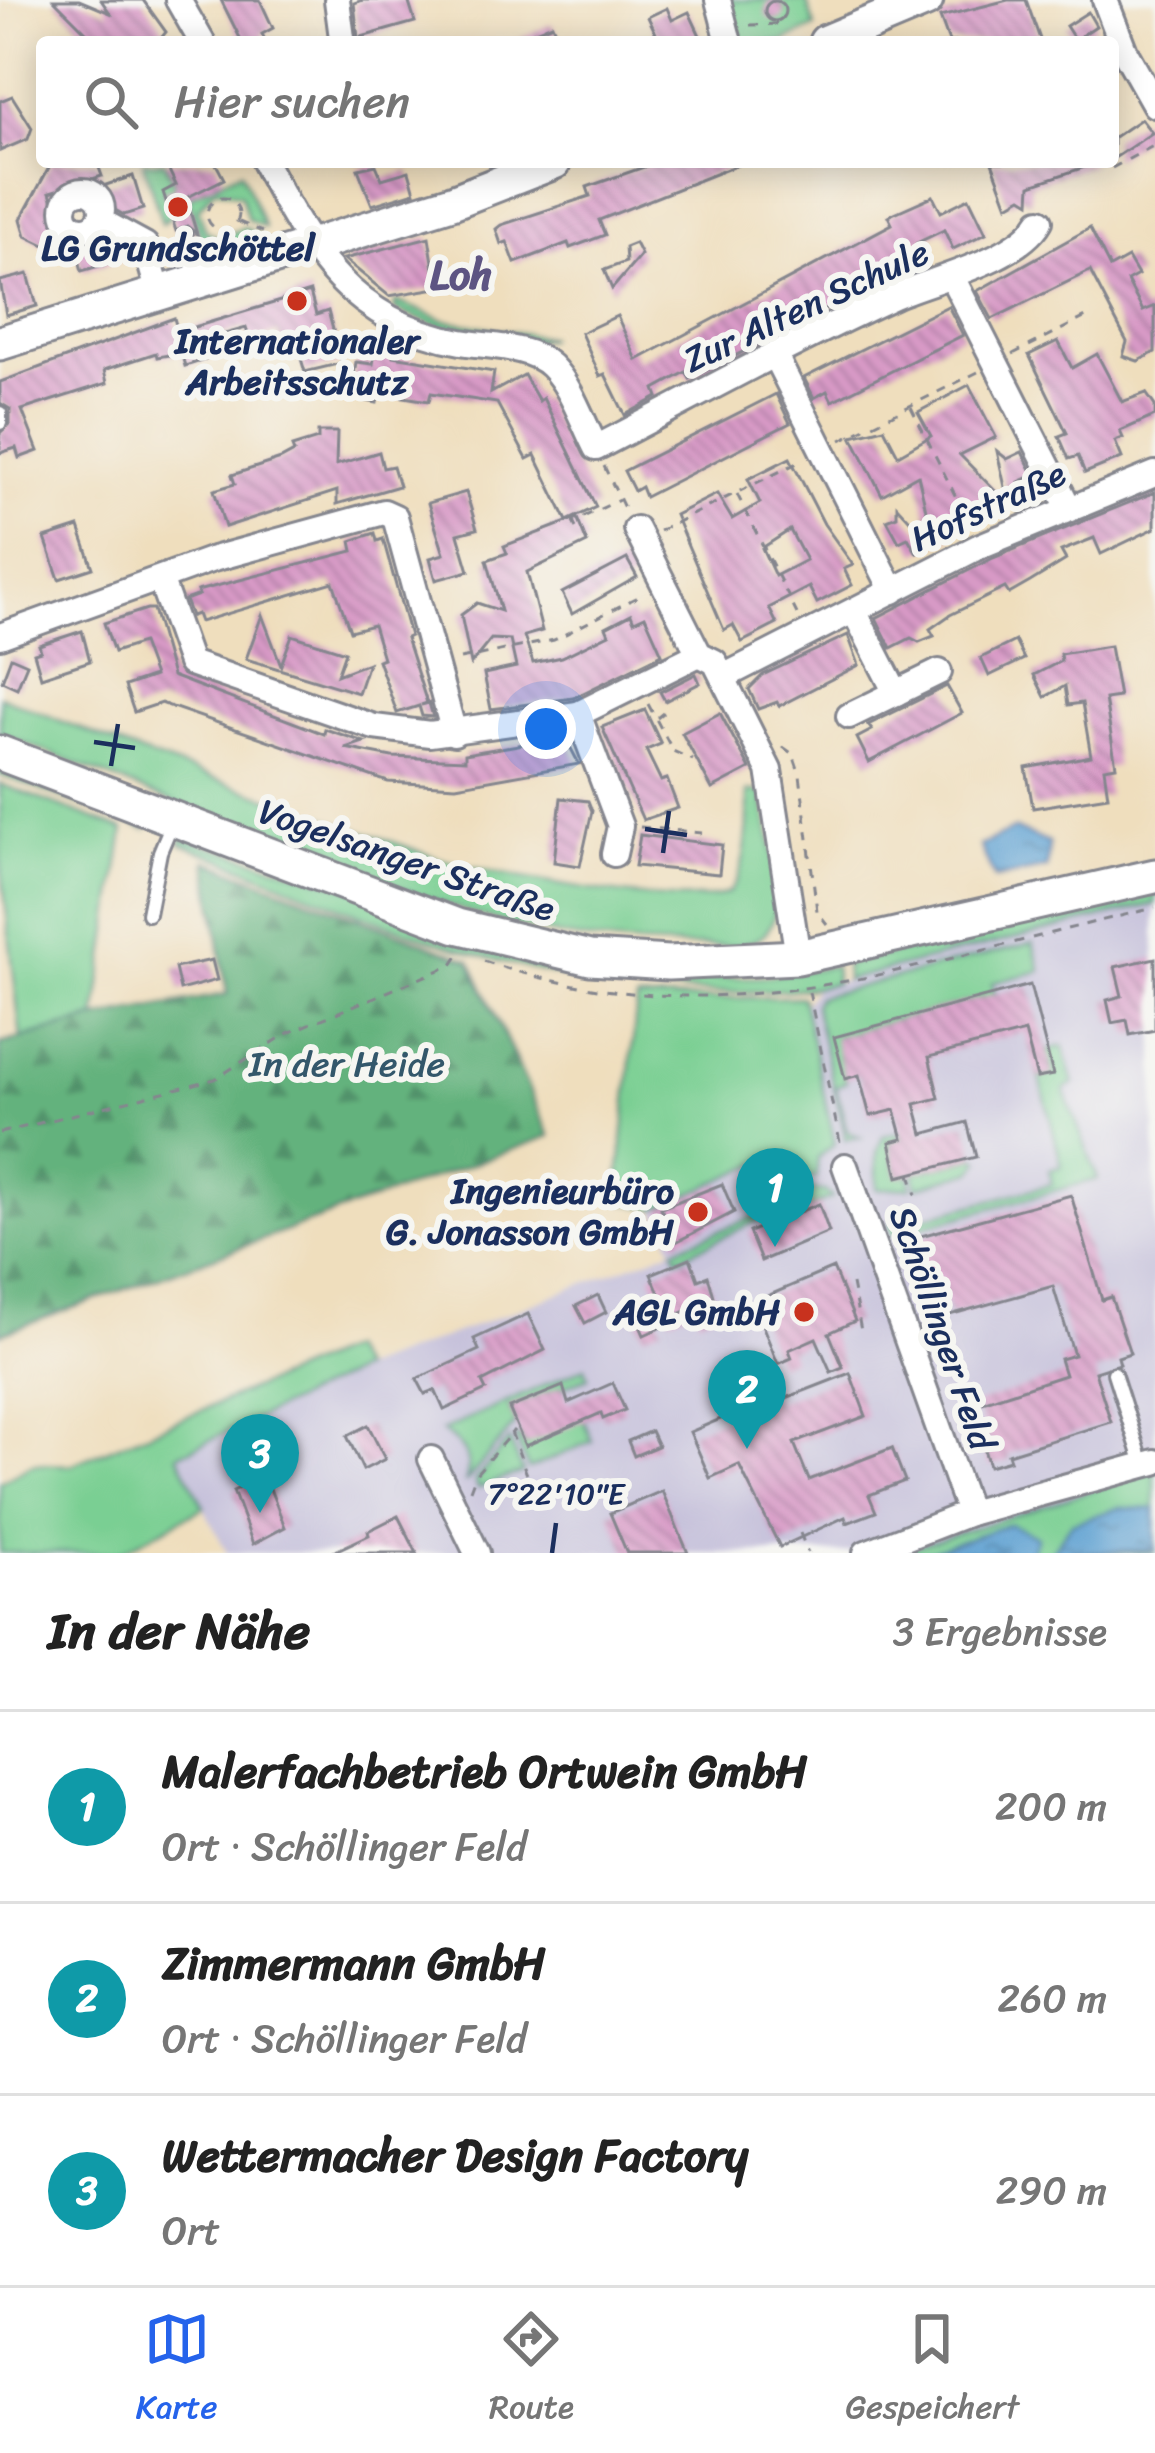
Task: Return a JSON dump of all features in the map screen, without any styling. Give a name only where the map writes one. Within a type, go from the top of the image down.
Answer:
[{"type":"main road","points":[[840,36],[926,0]]},
{"type":"main road","points":[[0,343],[195,279],[301,235],[452,202],[539,168]]},
{"type":"main road","name":"Vogelsanger Straße","points":[[0,753],[457,926],[526,946],[648,963],[798,957],[1155,877]]},
{"type":"street","points":[[178,0],[199,36]]},
{"type":"street","points":[[337,0],[342,36]]},
{"type":"street","points":[[1105,0],[1119,36]]},
{"type":"street","points":[[1119,36],[1155,105]]},
{"type":"street","points":[[267,168],[301,235],[337,282],[410,327],[530,354],[550,366],[596,448]]},
{"type":"street","points":[[99,220],[146,245],[158,290]]},
{"type":"street","name":"Zur Alten Schule","points":[[596,448],[898,295],[952,277],[1029,235],[1040,221]]},
{"type":"street","points":[[952,277],[988,366],[1068,506]]},
{"type":"street","points":[[776,356],[816,453],[893,591]]},
{"type":"street","name":"Hofstraße","points":[[723,677],[980,546],[1155,474]]},
{"type":"street","points":[[0,636],[213,559],[384,512],[395,517],[454,733]]},
{"type":"street","points":[[639,535],[699,654],[715,662],[769,770],[798,957]]},
{"type":"street","points":[[160,581],[190,664],[374,728],[454,733],[578,714],[699,654]]},
{"type":"street","points":[[854,611],[896,693]]},
{"type":"street","points":[[849,716],[939,672]]},
{"type":"street","points":[[578,714],[620,826],[614,854]]},
{"type":"street","name":"Schöllinger Feld","points":[[845,1166],[969,1514]]},
{"type":"street","points":[[431,1459],[477,1553]]},
{"type":"street","points":[[866,1553],[969,1514],[1149,1464]]},
{"type":"lane","points":[[185,236],[195,279]]},
{"type":"lane","points":[[0,413],[0,423]]},
{"type":"lane","points":[[148,914],[160,852],[175,818]]},
{"type":"lane","points":[[1114,1373],[1149,1464]]},
{"type":"path","points":[[723,20],[743,10],[748,25],[780,24],[779,20]]},
{"type":"path","points":[[1119,164],[1155,145]]},
{"type":"path","points":[[225,198],[234,202],[237,221],[230,228],[211,225],[208,207],[225,198]]},
{"type":"path","points":[[237,221],[265,232],[301,235]]},
{"type":"path","points":[[596,448],[639,535],[736,493],[1086,316]]},
{"type":"path","points":[[910,405],[980,546]]},
{"type":"path","points":[[736,493],[807,635]]},
{"type":"path","points":[[576,528],[573,522],[620,500]]},
{"type":"path","points":[[465,658],[554,640],[643,594]]},
{"type":"path","points":[[593,620],[599,631]]},
{"type":"path","points":[[638,684],[675,753],[693,760]]},
{"type":"path","points":[[655,718],[669,709]]},
{"type":"path","points":[[758,743],[793,754],[817,911],[825,923],[835,926],[836,949]]},
{"type":"path","points":[[620,826],[702,833]]},
{"type":"path","points":[[0,1133],[215,1079],[288,1033],[452,965],[460,953]]},
{"type":"path","points":[[808,991],[845,1166]]},
{"type":"path","points":[[910,1174],[916,1195]]},
{"type":"path","points":[[862,1336],[849,1285],[863,1280]]},
{"type":"path","points":[[470,1503],[476,1474],[513,1431],[529,1480]]},
{"type":"path","points":[[800,1533],[808,1553]]},
{"type":"shaded area","points":[[1155,904],[1155,1553],[227,1553],[177,1455],[360,1370],[673,1249],[655,1209],[719,1179],[767,1160],[815,1172],[818,1158],[835,1143],[805,1003],[815,988]]},
{"type":"green space","points":[[725,0],[806,0],[815,27],[796,36],[735,36]]},
{"type":"green space","points":[[145,168],[167,168],[179,193],[163,192],[171,216],[162,223]]},
{"type":"green space","points":[[241,171],[264,227],[248,220],[241,195],[215,189],[198,209],[206,231],[219,238],[244,228],[260,235],[206,253],[188,198]]},
{"type":"green space","points":[[396,301],[443,320],[549,338],[511,341],[470,335],[394,309]]},
{"type":"green space","points":[[0,696],[130,749],[441,859],[630,895],[704,898],[728,893],[743,860],[747,792],[762,791],[775,865],[772,921],[758,938],[722,946],[596,941],[509,924],[291,847],[0,733]]},
{"type":"green space","points":[[0,766],[143,820],[146,829],[0,775]]},
{"type":"green space","points":[[0,784],[124,830],[96,1018],[21,1039],[0,855]]},
{"type":"green space","points":[[182,838],[656,979],[762,977],[834,966],[836,983],[774,991],[662,991],[521,967],[384,923],[180,843]]},
{"type":"green space","name":"In der Heide","points":[[207,861],[470,960],[550,1136],[0,1334],[0,1044],[96,1018],[227,994]]},
{"type":"green space","points":[[1155,888],[1155,904],[846,980],[845,965]]},
{"type":"green space","points":[[1033,943],[1041,971],[992,983],[995,995],[835,1037],[846,1082],[836,1087],[847,1131],[860,1137],[846,1139],[814,1005],[818,997]]},
{"type":"green space","points":[[802,997],[835,1144],[818,1158],[816,1178],[779,1177],[766,1160],[655,1209],[617,1201],[637,1000]]},
{"type":"green space","points":[[1063,1046],[1074,1084],[1064,1090],[1098,1179],[892,1235],[889,1225],[903,1207],[907,1222],[1052,1184],[1049,1170],[1062,1166],[1040,1078],[1053,1074],[1047,1050]]},
{"type":"green space","points":[[901,1132],[903,1139],[890,1143],[898,1176],[909,1174],[911,1187],[877,1189],[877,1152],[883,1136]]},
{"type":"green space","points":[[976,1157],[981,1161],[974,1171],[917,1187],[914,1173]]},
{"type":"green space","points":[[787,1188],[825,1191],[832,1198],[780,1219],[776,1212],[678,1258],[674,1249],[790,1202]]},
{"type":"green space","points":[[348,1349],[360,1370],[178,1455],[204,1507],[118,1553],[0,1553],[0,1482],[33,1464],[71,1465]]},
{"type":"green space","points":[[585,1367],[588,1377],[509,1408],[516,1423],[465,1483],[464,1452],[442,1431]]},
{"type":"green space","points":[[579,1408],[592,1441],[529,1469],[515,1438],[520,1435],[525,1445]]},
{"type":"green space","points":[[509,1440],[523,1472],[478,1488],[475,1481]]},
{"type":"green space","points":[[1155,1470],[1155,1553],[895,1553]]},
{"type":"water","points":[[1015,829],[1049,843],[1047,868],[995,879],[980,846]]},
{"type":"water","points":[[1119,1508],[1155,1509],[1155,1550],[1050,1553],[1072,1523]]},
{"type":"water","points":[[1010,1524],[1037,1537],[1030,1553],[925,1553]]},
{"type":"building","points":[[54,0],[79,0],[110,13],[101,0],[143,0],[166,32],[163,36],[90,36]]},
{"type":"building","points":[[221,0],[260,0],[273,28],[263,36],[239,36]]},
{"type":"building","points":[[408,0],[415,22],[358,36],[354,3]]},
{"type":"building","points":[[1026,0],[1039,36],[947,36],[940,17]]},
{"type":"building","points":[[775,1],[785,11],[775,21],[765,11]]},
{"type":"building","points":[[667,8],[672,20],[689,12],[700,36],[657,36],[648,17]]},
{"type":"building","points":[[1088,12],[1096,26],[1072,36],[1066,26]]},
{"type":"building","points":[[552,24],[557,36],[524,36]]},
{"type":"building","points":[[12,96],[32,128],[28,139],[0,151],[0,101]]},
{"type":"building","points":[[1141,119],[1152,133],[1119,155],[1119,134]]},
{"type":"building","points":[[49,168],[99,168],[102,176],[50,192],[65,243],[59,252],[26,236],[21,219]]},
{"type":"building","name":"LG Grundschöttel","points":[[168,168],[218,168],[224,179],[186,198],[197,234],[187,226],[176,231],[163,192],[176,185]]},
{"type":"building","points":[[377,168],[382,179],[409,171],[415,192],[372,205],[358,169]]},
{"type":"building","points":[[641,168],[730,168],[599,220],[605,235],[515,263],[496,229],[590,196],[587,187]]},
{"type":"building","points":[[994,168],[1082,168],[1031,185],[1030,202],[1022,197],[1008,205]]},
{"type":"building","points":[[133,176],[143,209],[124,215],[106,205],[100,187]]},
{"type":"building","points":[[933,196],[941,212],[969,198],[986,233],[953,249],[944,230],[917,243],[925,258],[690,379],[686,372],[655,389],[658,397],[625,415],[605,374],[600,376],[581,333],[617,316],[637,360],[892,224],[888,216]]},
{"type":"building","points":[[1090,228],[1110,268],[1128,258],[1138,275],[1127,281],[1143,311],[1155,306],[1155,352],[1138,361],[1123,356],[1127,342],[1090,271],[992,319],[977,291]]},
{"type":"building","points":[[89,232],[130,257],[82,271],[73,237]]},
{"type":"building","points":[[429,237],[437,288],[389,296],[344,259]]},
{"type":"building","points":[[635,243],[641,255],[612,289],[604,270],[626,262],[625,247]]},
{"type":"building","points":[[28,274],[37,306],[6,315],[0,281]]},
{"type":"building","points":[[310,292],[316,315],[328,311],[342,363],[305,372],[299,352],[284,356],[278,333],[250,340],[246,328],[214,337],[220,355],[185,366],[181,353],[157,357],[156,353],[104,370],[107,383],[22,410],[38,451],[19,458],[16,448],[0,453],[0,433],[10,423],[10,409],[0,403],[0,382],[174,318],[178,332]]},
{"type":"building","points":[[948,306],[963,335],[832,401],[827,391],[814,398],[804,378]]},
{"type":"building","points":[[1058,341],[1072,368],[1097,354],[1122,402],[1146,393],[1155,406],[1155,416],[1120,431],[1123,438],[1115,441],[1122,458],[1085,473],[1078,456],[1069,459],[1059,436],[1067,433],[1029,355]]},
{"type":"building","points":[[376,348],[393,352],[393,356],[494,372],[491,393],[524,375],[539,401],[543,398],[596,507],[567,521],[535,455],[527,459],[497,403],[431,393],[429,401],[379,393],[377,403],[350,398],[356,362],[373,364]]},
{"type":"building","points":[[969,385],[996,437],[960,455],[1009,505],[997,451],[1007,459],[1022,452],[1034,475],[1019,482],[1027,497],[992,515],[984,499],[943,520],[952,536],[934,545],[918,475],[882,495],[852,436],[884,428],[898,455],[931,436],[918,412]]},
{"type":"building","points":[[776,394],[790,423],[645,497],[641,487],[634,491],[624,471]]},
{"type":"building","points":[[318,432],[337,432],[336,465],[379,452],[383,468],[393,466],[399,486],[337,504],[337,491],[225,527],[214,490],[235,484],[232,475],[281,459],[294,452],[292,447],[318,439]]},
{"type":"building","points":[[790,458],[824,524],[853,565],[844,569],[852,585],[817,603],[809,587],[769,608],[777,624],[742,642],[733,625],[724,630],[675,515],[717,494],[732,519],[760,503],[748,479]],"holes":[[[790,530],[806,560],[775,576],[762,548]]]},
{"type":"building","points":[[466,492],[477,529],[458,534],[469,571],[436,580],[430,558],[444,554],[428,503]]},
{"type":"building","points":[[1155,492],[1155,528],[1101,554],[1094,538],[1061,551],[1066,560],[1009,594],[1005,588],[950,615],[930,629],[934,636],[919,642],[911,638],[891,648],[876,618],[993,558]]},
{"type":"building","points":[[897,506],[933,545],[917,553],[908,538],[899,542],[887,520],[897,516]]},
{"type":"building","points":[[577,518],[587,543],[527,572],[542,631],[524,636],[533,663],[562,657],[609,634],[606,627],[631,614],[634,621],[645,616],[662,654],[573,698],[491,709],[484,674],[516,667],[510,640],[491,639],[471,664],[461,615],[477,603],[501,611],[487,560],[507,553],[504,546]]},
{"type":"building","points":[[79,527],[93,568],[59,579],[45,538]]},
{"type":"building","points":[[375,533],[377,541],[383,539],[410,636],[406,638],[427,703],[421,705],[429,703],[433,717],[422,716],[419,706],[397,713],[378,660],[383,658],[373,625],[350,631],[333,582],[200,622],[197,614],[191,616],[185,600],[199,595],[197,591],[353,551],[351,541]]},
{"type":"building","points":[[627,559],[637,577],[572,614],[562,593]]},
{"type":"building","points":[[153,609],[172,676],[324,734],[325,729],[364,742],[345,748],[392,757],[465,760],[465,754],[565,737],[579,764],[456,786],[388,782],[161,703],[134,712],[125,686],[154,676],[142,643],[114,652],[104,623]]},
{"type":"building","points":[[262,615],[281,665],[292,635],[345,652],[337,675],[368,663],[358,693],[246,659]]},
{"type":"building","points":[[82,631],[90,661],[41,677],[34,653],[41,651],[39,645]]},
{"type":"building","points":[[848,635],[859,665],[779,706],[777,702],[758,709],[749,689],[763,675]]},
{"type":"building","points":[[1015,641],[1024,659],[989,676],[981,658]]},
{"type":"building","points":[[1110,646],[1119,697],[1105,699],[1116,766],[1104,768],[1108,796],[1033,808],[1026,768],[1091,756],[1082,703],[1068,705],[1065,686],[1045,697],[1034,675],[1061,661],[1060,654]]},
{"type":"building","points":[[11,657],[27,664],[17,688],[2,681]]},
{"type":"building","points":[[696,674],[700,683],[665,701],[660,692]]},
{"type":"building","points":[[947,686],[962,713],[869,762],[857,738],[872,730],[868,725]]},
{"type":"building","points":[[645,710],[661,744],[646,750],[661,781],[667,779],[678,808],[643,820],[602,727]]},
{"type":"building","points":[[720,713],[750,769],[712,789],[682,733]]},
{"type":"building","points":[[561,798],[588,801],[592,811],[580,866],[554,862]]},
{"type":"building","points":[[640,835],[722,845],[719,874],[635,866]]},
{"type":"building","points":[[1155,958],[1155,1030],[1130,1035],[1127,1020],[1112,1023],[1107,1000],[1122,996],[1115,967]]},
{"type":"building","points":[[212,960],[217,980],[180,990],[175,968]]},
{"type":"building","points":[[1030,985],[1053,1075],[1037,1078],[1025,1032],[929,1057],[939,1098],[915,1104],[923,1134],[967,1122],[976,1157],[898,1177],[890,1142],[903,1139],[895,1110],[870,1116],[859,1075],[845,1079],[834,1037]]},
{"type":"building","name":"Ingenieurbüro G. Jonasson GmbH","points":[[722,1184],[734,1212],[676,1242],[661,1208]]},
{"type":"building","points":[[1071,1195],[1102,1300],[1111,1297],[1130,1353],[1118,1357],[1120,1364],[1095,1372],[1111,1422],[1008,1454],[1010,1460],[989,1466],[983,1446],[989,1444],[976,1404],[1065,1375],[1060,1359],[1074,1355],[1053,1286],[950,1315],[940,1277],[919,1283],[906,1240]]},
{"type":"building","points":[[819,1204],[829,1232],[761,1261],[749,1232]]},
{"type":"building","points":[[690,1258],[698,1280],[708,1276],[718,1310],[699,1319],[695,1307],[670,1318],[651,1274]]},
{"type":"building","name":"AGL GmbH","points":[[833,1268],[855,1321],[829,1333],[843,1367],[831,1372],[816,1338],[789,1350],[792,1358],[778,1364],[753,1302]]},
{"type":"building","points":[[598,1295],[606,1312],[585,1323],[576,1306]]},
{"type":"building","points":[[655,1312],[662,1327],[644,1335],[637,1319]]},
{"type":"building","points":[[528,1314],[545,1350],[482,1382],[486,1390],[444,1410],[435,1390],[425,1394],[417,1379],[479,1350],[474,1339]]},
{"type":"building","points":[[850,1373],[866,1416],[794,1443],[809,1480],[892,1448],[905,1481],[869,1495],[876,1512],[847,1523],[845,1517],[780,1547],[739,1465],[710,1478],[690,1432],[774,1396],[776,1402]]},
{"type":"building","points":[[613,1383],[625,1410],[603,1419],[601,1413],[525,1446],[509,1408],[563,1386],[568,1403]]},
{"type":"building","points":[[368,1425],[385,1459],[363,1470],[347,1436]]},
{"type":"building","points":[[651,1431],[658,1446],[634,1456],[628,1441]]},
{"type":"building","points":[[265,1476],[285,1527],[253,1544],[233,1491]]},
{"type":"building","points":[[662,1491],[688,1553],[627,1553],[610,1513]]},
{"type":"building","points":[[398,1516],[417,1553],[331,1553],[369,1535],[368,1531]]},
{"type":"place","name":"LG Grundschöttel","points":[[178,207]]},
{"type":"place","name":"Internationaler Arbeitsschutz","points":[[297,301]]},
{"type":"place","name":"Ingenieurbüro G. Jonasson GmbH","points":[[698,1212]]},
{"type":"place","name":"Malerfachbetrieb Ortwein GmbH","points":[[775,1247]]},
{"type":"place","name":"AGL GmbH","points":[[804,1312]]},
{"type":"place","name":"Zimmermann GmbH","points":[[747,1449]]},
{"type":"place","name":"Wettermacher Design Factory","points":[[260,1513]]},
{"type":"district","name":"Loh","points":[[461,275]]}]
